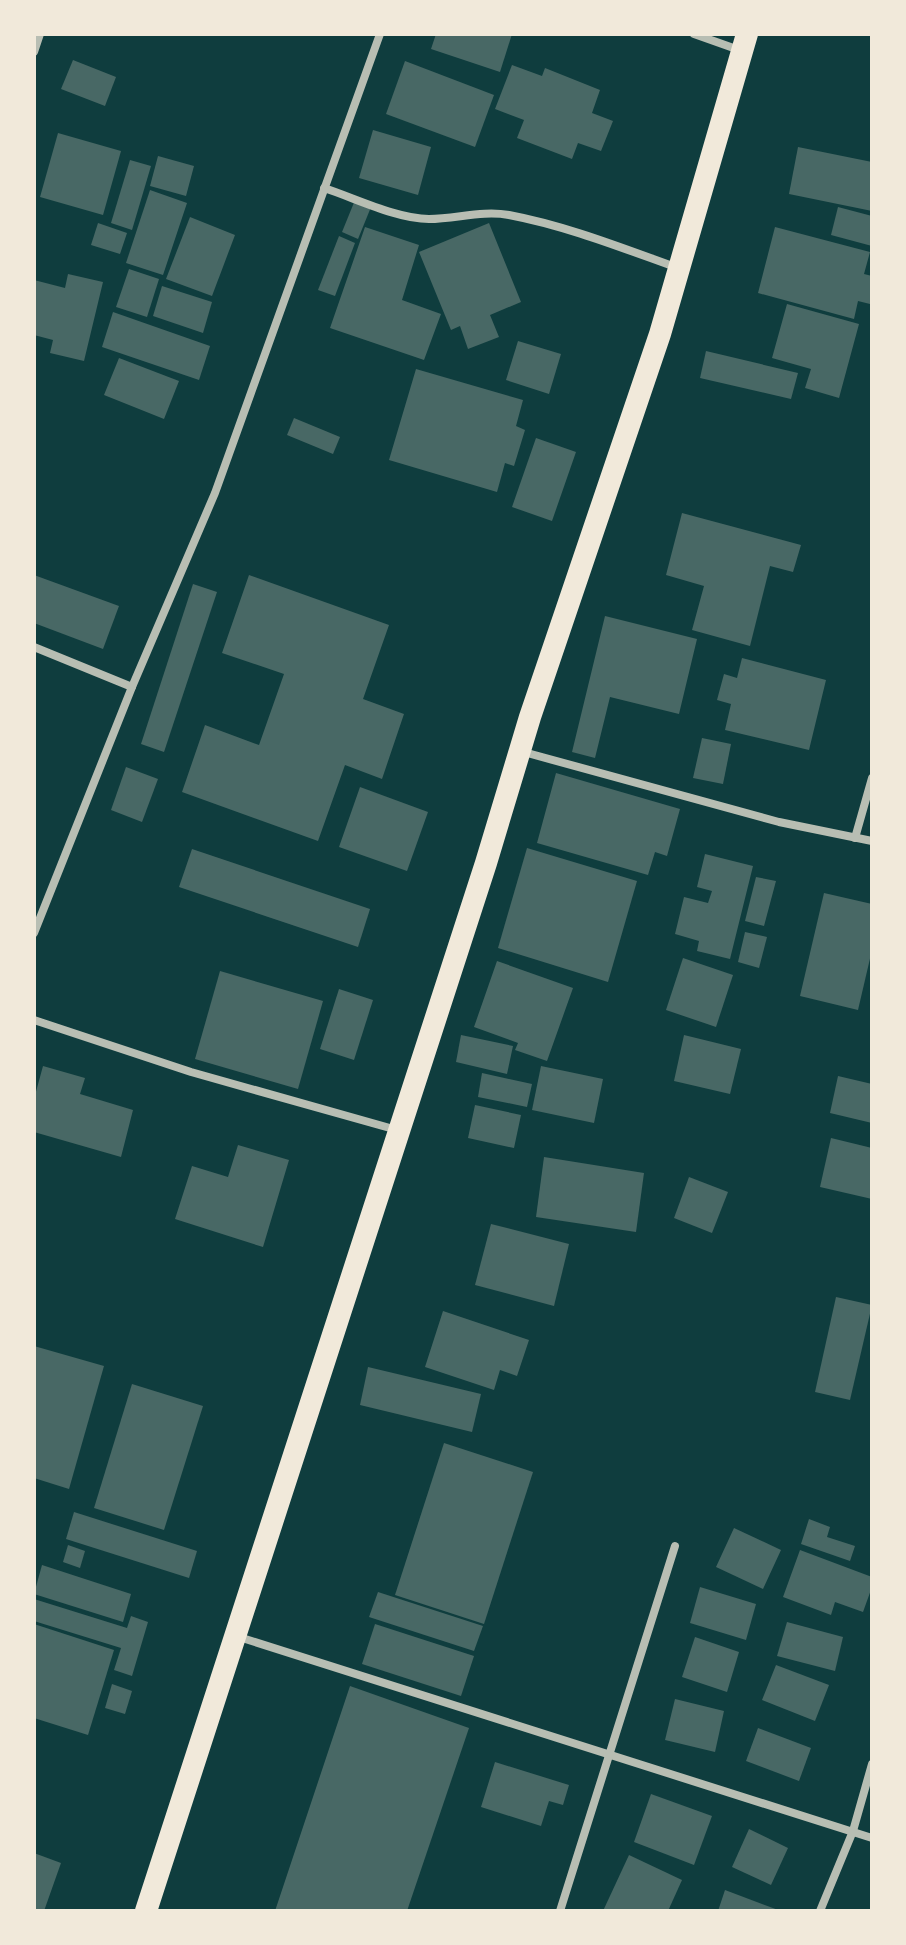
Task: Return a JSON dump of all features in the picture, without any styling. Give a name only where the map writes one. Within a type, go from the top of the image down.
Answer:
[{"type":"highway","points":[[146,1911],[486,863],[519,750],[660,334],[745,42]]},
{"type":"street","points":[[34,52],[40,34]]},
{"type":"street","points":[[34,933],[132,687],[215,493],[380,34]]},
{"type":"street","points":[[694,34],[745,42]]},
{"type":"street","points":[[324,188],[407,216],[428,219],[505,214],[576,231],[678,268]]},
{"type":"street","points":[[34,647],[132,687]]},
{"type":"street","points":[[519,750],[779,822],[872,841]]},
{"type":"street","points":[[855,838],[872,778]]},
{"type":"street","points":[[34,1020],[191,1072],[399,1131]]},
{"type":"street","points":[[560,1911],[675,1546]]},
{"type":"street","points":[[234,1635],[872,1838]]},
{"type":"street","points":[[820,1911],[853,1831],[872,1764]]},
{"type":"building","points":[[436,34],[512,34],[500,72],[431,49]]},
{"type":"building","points":[[73,60],[116,77],[105,106],[61,89]]},
{"type":"building","points":[[405,61],[494,95],[475,147],[386,114]]},
{"type":"building","points":[[512,65],[542,76],[545,68],[600,90],[592,113],[613,121],[601,151],[578,143],[572,159],[517,138],[524,120],[495,109]]},
{"type":"building","points":[[373,130],[431,147],[418,195],[359,178]]},
{"type":"building","points":[[58,133],[121,151],[103,215],[40,197]]},
{"type":"building","points":[[798,147],[872,162],[872,211],[789,194]]},
{"type":"building","points":[[158,156],[194,166],[186,196],[150,186]]},
{"type":"building","points":[[130,160],[151,166],[132,230],[111,223]]},
{"type":"building","points":[[150,190],[187,203],[163,275],[126,263]]},
{"type":"building","points":[[355,200],[371,207],[358,239],[342,232]]},
{"type":"building","points":[[838,207],[872,216],[872,246],[831,235]]},
{"type":"building","points":[[190,217],[235,235],[212,296],[166,279]]},
{"type":"building","points":[[98,223],[127,233],[120,254],[91,245]]},
{"type":"building","points":[[489,223],[521,302],[490,315],[499,337],[468,349],[460,326],[451,330],[419,252]]},
{"type":"building","points":[[365,227],[419,245],[402,300],[441,314],[424,360],[330,328]]},
{"type":"building","points":[[775,227],[870,252],[864,274],[872,276],[870,304],[858,301],[854,319],[758,293]]},
{"type":"building","points":[[339,236],[355,243],[335,296],[318,290]]},
{"type":"building","points":[[129,269],[159,279],[147,317],[116,307]]},
{"type":"building","points":[[68,274],[103,282],[84,361],[50,353],[53,340],[34,335],[34,280],[65,288]]},
{"type":"building","points":[[162,286],[212,302],[203,333],[153,316]]},
{"type":"building","points":[[787,304],[859,324],[839,398],[805,388],[811,369],[772,358]]},
{"type":"building","points":[[113,312],[210,346],[199,380],[102,347]]},
{"type":"building","points":[[518,341],[561,354],[549,394],[506,380]]},
{"type":"building","points":[[706,351],[798,373],[791,399],[700,378]]},
{"type":"building","points":[[119,358],[179,381],[164,419],[104,395]]},
{"type":"building","points":[[416,369],[523,400],[516,426],[525,430],[514,466],[505,463],[497,492],[389,460]]},
{"type":"building","points":[[294,418],[340,437],[333,454],[287,435]]},
{"type":"building","points":[[536,438],[576,452],[552,521],[512,507]]},
{"type":"building","points":[[682,513],[801,545],[793,572],[770,566],[750,646],[692,630],[704,586],[666,575]]},
{"type":"building","points":[[34,575],[119,606],[103,649],[34,623]]},
{"type":"building","points":[[249,575],[389,625],[363,699],[404,714],[382,779],[345,765],[318,841],[182,792],[205,725],[259,745],[284,674],[222,653]]},
{"type":"building","points":[[193,584],[217,592],[164,752],[141,744]]},
{"type":"building","points":[[605,616],[697,639],[679,714],[610,697],[595,758],[572,752]]},
{"type":"building","points":[[742,658],[826,680],[809,750],[725,730],[731,704],[717,700],[724,674],[737,678]]},
{"type":"building","points":[[702,738],[731,744],[723,784],[693,778]]},
{"type":"building","points":[[126,767],[158,779],[142,822],[111,810]]},
{"type":"building","points":[[556,773],[680,809],[667,856],[655,852],[648,875],[537,843]]},
{"type":"building","points":[[360,787],[428,812],[407,871],[339,847]]},
{"type":"building","points":[[527,848],[637,881],[608,982],[498,948]]},
{"type":"building","points":[[192,849],[370,909],[358,947],[179,887]]},
{"type":"building","points":[[705,854],[753,866],[730,959],[697,951],[699,941],[675,934],[684,897],[708,903],[712,891],[697,887]]},
{"type":"building","points":[[756,877],[776,881],[764,926],[745,921]]},
{"type":"building","points":[[824,893],[872,904],[872,950],[858,1010],[800,996]]},
{"type":"building","points":[[745,932],[767,937],[759,968],[738,962]]},
{"type":"building","points":[[683,958],[733,975],[716,1027],[666,1010]]},
{"type":"building","points":[[497,961],[573,988],[547,1061],[515,1050],[518,1043],[474,1027]]},
{"type":"building","points":[[220,971],[323,1001],[298,1089],[195,1059]]},
{"type":"building","points":[[339,989],[373,1000],[354,1060],[320,1049]]},
{"type":"building","points":[[461,1035],[513,1046],[507,1074],[456,1062]]},
{"type":"building","points":[[684,1035],[741,1049],[730,1094],[674,1081]]},
{"type":"building","points":[[43,1066],[85,1078],[80,1094],[133,1110],[121,1157],[34,1132],[34,1099]]},
{"type":"building","points":[[541,1066],[603,1079],[594,1123],[532,1110]]},
{"type":"building","points":[[482,1073],[532,1084],[527,1107],[478,1097]]},
{"type":"building","points":[[838,1076],[872,1084],[872,1123],[830,1113]]},
{"type":"building","points":[[475,1105],[521,1115],[514,1148],[468,1138]]},
{"type":"building","points":[[831,1138],[872,1148],[872,1199],[820,1187]]},
{"type":"building","points":[[238,1145],[289,1160],[263,1247],[175,1219],[192,1166],[228,1177]]},
{"type":"building","points":[[544,1157],[644,1173],[636,1232],[536,1217]]},
{"type":"building","points":[[689,1177],[728,1192],[712,1233],[674,1218]]},
{"type":"building","points":[[491,1224],[569,1244],[554,1306],[475,1285]]},
{"type":"building","points":[[836,1297],[872,1305],[850,1400],[815,1392]]},
{"type":"building","points":[[443,1311],[529,1340],[517,1376],[500,1370],[494,1390],[425,1367]]},
{"type":"building","points":[[34,1346],[104,1366],[69,1489],[34,1478]]},
{"type":"building","points":[[368,1367],[481,1394],[472,1432],[360,1405]]},
{"type":"building","points":[[132,1384],[203,1406],[164,1530],[94,1508]]},
{"type":"building","points":[[444,1443],[533,1472],[484,1624],[395,1595]]},
{"type":"building","points":[[74,1512],[197,1551],[189,1578],[66,1539]]},
{"type":"building","points":[[809,1519],[830,1527],[827,1537],[855,1546],[850,1561],[801,1544]]},
{"type":"building","points":[[734,1528],[781,1550],[763,1589],[716,1567]]},
{"type":"building","points":[[68,1545],[85,1551],[80,1568],[63,1562]]},
{"type":"building","points":[[800,1550],[872,1577],[872,1587],[863,1612],[835,1602],[831,1615],[783,1597]]},
{"type":"building","points":[[42,1565],[131,1594],[123,1622],[34,1594]]},
{"type":"building","points":[[700,1587],[756,1604],[746,1640],[690,1623]]},
{"type":"building","points":[[378,1592],[483,1626],[474,1651],[369,1617]]},
{"type":"building","points":[[34,1599],[127,1628],[131,1616],[148,1622],[132,1676],[114,1670],[121,1648],[34,1621]]},
{"type":"building","points":[[787,1622],[843,1637],[835,1671],[777,1656]]},
{"type":"building","points":[[34,1624],[114,1650],[88,1735],[34,1718]]},
{"type":"building","points":[[375,1624],[474,1656],[461,1696],[362,1664]]},
{"type":"building","points":[[695,1637],[739,1652],[727,1692],[682,1677]]},
{"type":"building","points":[[776,1665],[829,1685],[815,1721],[762,1700]]},
{"type":"building","points":[[112,1684],[132,1691],[125,1714],[105,1708]]},
{"type":"building","points":[[350,1686],[469,1728],[407,1911],[275,1911]]},
{"type":"building","points":[[675,1699],[724,1711],[715,1752],[665,1740]]},
{"type":"building","points":[[758,1728],[811,1748],[799,1781],[746,1761]]},
{"type":"building","points":[[495,1762],[569,1785],[563,1805],[549,1801],[541,1826],[481,1807]]},
{"type":"building","points":[[651,1794],[712,1816],[694,1865],[634,1842]]},
{"type":"building","points":[[749,1829],[788,1848],[771,1885],[732,1867]]},
{"type":"building","points":[[34,1853],[61,1863],[44,1911],[34,1911]]},
{"type":"building","points":[[629,1855],[682,1880],[668,1911],[603,1911]]},
{"type":"building","points":[[725,1890],[781,1911],[718,1911]]}]
